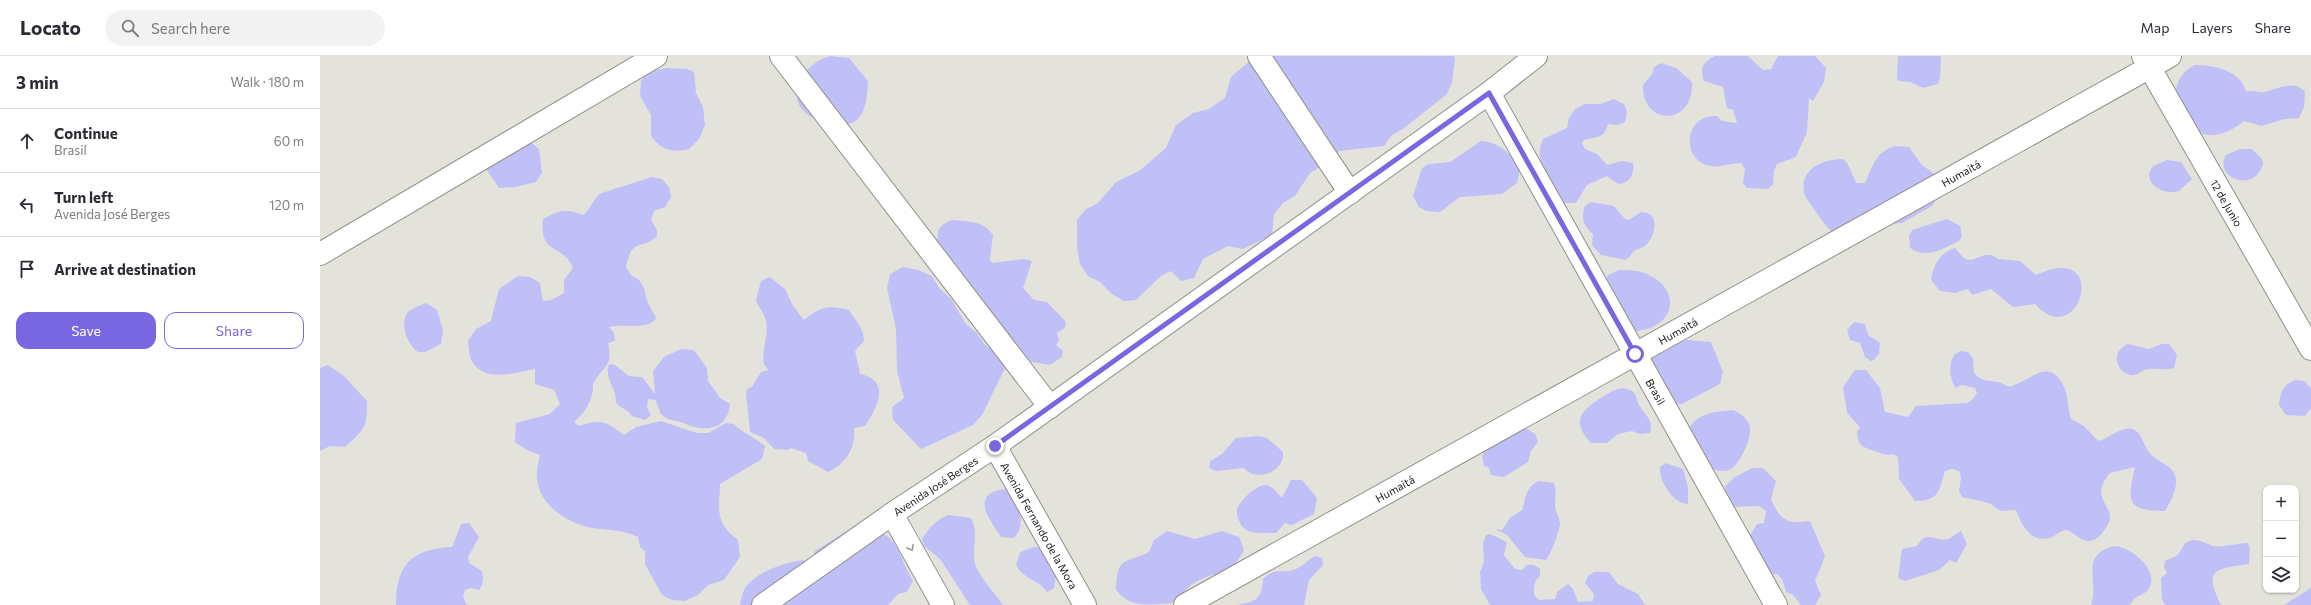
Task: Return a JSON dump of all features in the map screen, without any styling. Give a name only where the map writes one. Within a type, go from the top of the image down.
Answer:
[{"type":"street","points":[[320,254],[656,56]]},
{"type":"street","points":[[781,56],[1050,407]]},
{"type":"street","points":[[1259,56],[1350,192]]},
{"type":"street","name":"Avenida José Berges","points":[[763,605],[892,514],[995,446],[1050,407],[1489,93],[1536,56]]},
{"type":"street","name":"Humaitá","points":[[1185,605],[1635,354],[2146,62],[2170,56]]},
{"type":"street","name":"12 de Junio","points":[[2146,62],[2311,349]]},
{"type":"street","name":"Brasil","points":[[1489,93],[1776,605]]},
{"type":"street","name":"Avenida Fernando de la Mora","points":[[995,446],[1085,605]]},
{"type":"street","points":[[892,514],[943,605]]},
{"type":"shaded area","points":[[830,56],[849,58],[868,81],[864,108],[857,120],[851,123],[842,125],[819,121],[806,113],[799,105],[797,95],[798,85],[803,76],[819,61]]},
{"type":"shaded area","points":[[1270,56],[1454,56],[1455,59],[1452,82],[1447,94],[1403,129],[1392,135],[1384,146],[1339,151],[1324,165],[1310,173],[1295,196],[1283,203],[1274,214],[1272,235],[1243,249],[1228,246],[1203,259],[1194,278],[1181,281],[1171,271],[1161,276],[1136,300],[1124,301],[1112,294],[1100,282],[1088,276],[1080,264],[1077,249],[1077,220],[1086,209],[1098,203],[1116,182],[1139,171],[1166,148],[1176,125],[1193,113],[1209,109],[1225,98],[1231,77],[1251,60]]},
{"type":"shaded area","points":[[1715,56],[1748,56],[1763,70],[1771,69],[1778,56],[1815,56],[1826,68],[1824,82],[1813,101],[1809,98],[1807,132],[1796,157],[1777,164],[1774,171],[1773,184],[1768,189],[1747,188],[1743,183],[1745,169],[1741,163],[1710,166],[1700,162],[1690,147],[1692,129],[1698,122],[1706,117],[1717,116],[1722,121],[1737,123],[1733,110],[1727,108],[1723,87],[1704,81],[1702,72],[1703,66]]},
{"type":"shaded area","points":[[1898,56],[1941,56],[1940,78],[1938,84],[1923,88],[1910,82],[1899,81],[1897,79]]},
{"type":"shaded area","points":[[1661,63],[1676,68],[1692,82],[1690,97],[1685,108],[1677,114],[1668,116],[1658,114],[1650,108],[1645,98],[1643,85],[1652,74],[1654,67]]},
{"type":"shaded area","points":[[2195,65],[2210,66],[2225,70],[2238,78],[2246,92],[2264,92],[2285,86],[2296,86],[2305,92],[2304,107],[2299,118],[2285,119],[2261,126],[2244,121],[2233,129],[2219,134],[2211,135],[2198,132],[2192,127],[2176,97],[2176,87],[2180,78],[2187,70]]},
{"type":"shaded area","points":[[666,68],[687,69],[694,72],[696,93],[703,107],[705,125],[699,139],[689,149],[677,151],[667,149],[655,141],[651,136],[651,115],[640,96],[641,81],[645,74],[651,71]]},
{"type":"shaded area","points":[[1614,99],[1624,104],[1627,111],[1625,122],[1618,125],[1608,124],[1605,132],[1599,136],[1584,140],[1582,143],[1585,149],[1597,154],[1607,165],[1622,161],[1633,163],[1631,177],[1626,182],[1618,184],[1607,176],[1587,185],[1576,203],[1561,203],[1552,191],[1552,181],[1542,167],[1540,151],[1543,139],[1567,128],[1569,118],[1575,109],[1585,104],[1600,104]]},
{"type":"shaded area","points":[[527,139],[539,149],[542,173],[536,182],[515,187],[499,188],[484,166]]},
{"type":"shaded area","points":[[1481,141],[1493,143],[1509,154],[1520,169],[1517,183],[1502,194],[1460,197],[1440,212],[1426,211],[1419,207],[1413,196],[1422,168],[1429,164],[1450,162]]},
{"type":"shaded area","points":[[1895,146],[1909,147],[1922,165],[1933,173],[1937,179],[1939,194],[1932,206],[1902,223],[1873,226],[1837,233],[1831,231],[1805,196],[1803,187],[1808,173],[1813,168],[1827,161],[1843,159],[1848,164],[1857,183],[1865,183],[1879,156],[1883,152]]},
{"type":"shaded area","points":[[2240,149],[2252,149],[2263,161],[2260,171],[2255,177],[2248,180],[2234,178],[2228,175],[2225,169],[2224,163],[2226,155]]},
{"type":"shaded area","points":[[2167,160],[2181,162],[2192,179],[2179,191],[2166,192],[2160,190],[2151,183],[2149,178],[2153,166]]},
{"type":"shaded area","points":[[651,177],[662,179],[669,187],[671,197],[665,207],[654,211],[651,220],[657,230],[657,236],[631,251],[626,267],[631,275],[639,280],[644,288],[647,301],[656,318],[653,322],[642,326],[609,327],[614,333],[615,341],[608,343],[608,362],[593,384],[592,395],[588,405],[574,422],[579,426],[593,422],[607,424],[624,435],[636,427],[661,421],[697,433],[708,433],[726,423],[734,424],[765,446],[762,459],[720,484],[720,516],[725,528],[738,540],[740,557],[724,580],[708,585],[698,595],[685,601],[672,600],[662,595],[645,564],[645,551],[640,547],[638,537],[621,531],[584,526],[566,518],[550,506],[539,489],[537,480],[540,455],[527,450],[515,442],[516,423],[550,414],[560,404],[554,390],[535,384],[535,369],[502,375],[486,373],[473,363],[469,352],[468,341],[476,329],[491,321],[499,289],[518,276],[530,277],[540,283],[543,301],[551,300],[564,293],[564,280],[573,268],[569,260],[564,255],[548,245],[543,231],[543,219],[563,211],[571,211],[583,215],[600,194]]},
{"type":"shaded area","points":[[1591,202],[1614,206],[1625,219],[1629,220],[1641,212],[1651,215],[1655,223],[1651,239],[1646,245],[1634,251],[1626,260],[1601,255],[1592,245],[1593,234],[1585,225],[1583,218],[1585,206]]},
{"type":"shaded area","points":[[1947,219],[1960,226],[1962,236],[1960,240],[1936,252],[1923,253],[1910,248],[1909,236],[1912,230]]},
{"type":"shaded area","points":[[952,220],[980,224],[989,230],[993,235],[990,259],[992,263],[1024,259],[1032,261],[1023,288],[1034,300],[1047,302],[1066,322],[1065,328],[1057,333],[1059,340],[1056,345],[1063,351],[1062,357],[1050,365],[1032,362],[1027,365],[933,241],[938,238],[938,231],[941,226]]},
{"type":"shaded area","points":[[1955,248],[1965,259],[1971,260],[1985,255],[1992,255],[1998,259],[2020,261],[2036,275],[2060,268],[2074,271],[2081,282],[2081,295],[2075,307],[2065,316],[2051,316],[2035,304],[2013,307],[1991,289],[1972,295],[1968,289],[1955,293],[1940,291],[1931,280],[1933,270],[1941,256]]},
{"type":"shaded area","points":[[903,267],[918,270],[932,276],[940,289],[951,299],[966,324],[977,333],[985,345],[998,353],[1007,364],[982,415],[973,425],[921,449],[893,420],[892,407],[904,398],[897,371],[896,329],[887,288],[890,274]]},
{"type":"shaded area","points":[[1619,270],[1637,271],[1647,274],[1659,281],[1666,290],[1670,299],[1670,308],[1666,317],[1659,324],[1648,329],[1635,331],[1604,282],[1608,275]]},
{"type":"shaded area","points":[[770,277],[785,289],[793,306],[804,320],[820,309],[830,307],[842,308],[849,310],[863,332],[864,341],[855,351],[860,374],[870,378],[876,383],[879,389],[879,396],[874,411],[865,426],[854,428],[853,442],[845,460],[840,465],[828,472],[808,461],[806,453],[791,448],[787,450],[774,449],[764,438],[750,432],[746,394],[747,389],[752,387],[761,372],[769,370],[764,365],[763,360],[767,332],[766,321],[756,301],[761,281]]},
{"type":"shaded area","points":[[426,303],[437,310],[443,330],[441,344],[425,352],[418,352],[414,349],[408,339],[404,328],[404,322],[408,312]]},
{"type":"shaded area","points":[[1854,322],[1865,324],[1868,335],[1880,343],[1879,354],[1874,360],[1871,361],[1865,357],[1860,343],[1850,340],[1847,330]]},
{"type":"shaded area","points":[[1678,339],[1711,342],[1723,372],[1720,384],[1682,404],[1670,403],[1654,392],[1650,353]]},
{"type":"shaded area","points":[[2128,344],[2149,349],[2162,344],[2169,344],[2177,355],[2174,368],[2148,369],[2133,375],[2126,373],[2119,366],[2117,357],[2118,352]]},
{"type":"shaded area","points":[[681,349],[694,350],[707,368],[708,381],[720,398],[730,404],[728,413],[719,425],[699,428],[669,419],[661,414],[655,400],[648,399],[647,408],[651,415],[645,420],[632,416],[616,402],[608,374],[609,364],[615,365],[629,376],[642,377],[655,394],[653,371],[664,357]]},
{"type":"shaded area","points":[[1960,351],[1968,352],[1973,359],[1974,373],[1980,378],[2008,386],[2012,386],[2038,373],[2051,372],[2057,376],[2064,387],[2071,419],[2084,426],[2098,441],[2124,429],[2132,429],[2138,433],[2151,454],[2172,470],[2175,475],[2176,486],[2165,511],[2142,509],[2136,506],[2132,501],[2131,487],[2135,467],[2110,473],[2104,482],[2101,492],[2109,513],[2109,521],[2102,533],[2096,539],[2088,541],[2067,530],[2062,531],[2050,538],[2037,538],[2027,531],[2016,510],[2001,511],[1989,503],[1962,497],[1959,491],[1961,478],[1959,471],[1952,469],[1945,471],[1939,489],[1934,497],[1915,501],[1899,479],[1898,457],[1893,454],[1890,455],[1874,451],[1860,444],[1857,432],[1860,427],[1847,413],[1843,387],[1855,370],[1866,370],[1880,388],[1885,412],[1908,417],[1916,406],[1967,403],[1973,399],[1977,393],[1975,388],[1962,385],[1956,388],[1950,372],[1952,359],[1954,355]]},
{"type":"shaded area","points":[[328,365],[344,376],[367,401],[366,417],[364,427],[361,432],[345,447],[330,446],[320,451],[320,368]]},
{"type":"shaded area","points":[[2296,380],[2304,381],[2311,388],[2311,408],[2305,416],[2286,415],[2279,405],[2280,396],[2283,389],[2288,383]]},
{"type":"shaded area","points":[[1622,388],[1632,391],[1636,395],[1640,407],[1650,422],[1650,433],[1640,434],[1632,431],[1618,434],[1607,443],[1591,443],[1581,428],[1581,417],[1588,407],[1594,402]]},
{"type":"shaded area","points":[[1733,410],[1744,417],[1749,424],[1750,429],[1748,442],[1741,457],[1733,467],[1725,471],[1714,470],[1699,464],[1688,431],[1696,420],[1707,414]]},
{"type":"shaded area","points":[[1524,427],[1535,434],[1538,442],[1531,451],[1528,462],[1504,477],[1491,475],[1489,468],[1484,466],[1482,456],[1486,448]]},
{"type":"shaded area","points":[[1259,436],[1267,438],[1283,452],[1282,459],[1275,470],[1262,475],[1255,475],[1244,468],[1216,471],[1209,468],[1210,461],[1222,454],[1236,438]]},
{"type":"shaded area","points":[[1666,463],[1683,469],[1688,487],[1688,504],[1677,500],[1664,485],[1660,473],[1660,467]]},
{"type":"shaded area","points":[[1752,468],[1763,468],[1776,481],[1771,499],[1781,516],[1795,522],[1810,521],[1825,556],[1815,581],[1821,595],[1815,605],[1801,605],[1793,595],[1786,592],[1782,579],[1777,574],[1762,574],[1749,537],[1757,524],[1764,523],[1766,511],[1759,506],[1732,507],[1726,498],[1725,486],[1735,477]]},
{"type":"shaded area","points":[[1291,480],[1302,480],[1317,498],[1314,514],[1292,525],[1285,523],[1276,533],[1255,533],[1245,529],[1239,520],[1237,510],[1246,497],[1258,487],[1266,485],[1273,488],[1282,498]]},
{"type":"shaded area","points":[[1539,481],[1554,483],[1556,491],[1555,507],[1560,523],[1555,542],[1546,560],[1525,557],[1507,535],[1495,529],[1502,530],[1510,518],[1522,510],[1529,489]]},
{"type":"shaded area","points":[[1004,489],[1012,490],[1020,514],[1020,527],[1014,538],[1001,537],[988,516],[985,508],[987,496],[993,492]]},
{"type":"shaded area","points":[[949,515],[971,518],[975,530],[974,561],[976,567],[1003,605],[970,605],[940,559],[924,546],[922,539],[927,531],[937,521]]},
{"type":"shaded area","points":[[469,523],[479,537],[468,557],[469,563],[482,571],[483,579],[479,590],[471,588],[465,590],[463,597],[467,605],[396,605],[399,579],[409,562],[416,556],[426,551],[452,547],[461,524]]},
{"type":"shaded area","points":[[856,525],[882,533],[894,543],[913,581],[907,592],[898,594],[888,605],[740,605],[744,590],[749,583],[763,573],[787,563],[803,560],[811,569],[815,551]]},
{"type":"shaded area","points":[[1167,531],[1195,539],[1222,531],[1239,537],[1244,550],[1234,564],[1229,568],[1193,583],[1177,600],[1172,603],[1141,604],[1125,599],[1116,590],[1120,566],[1128,560],[1149,552],[1154,540]]},
{"type":"shaded area","points":[[1961,531],[1967,544],[1956,563],[1950,560],[1939,570],[1905,581],[1898,578],[1902,549],[1917,546],[1924,538],[1931,537],[1943,540],[1951,538]]},
{"type":"shaded area","points":[[1490,534],[1507,542],[1504,555],[1515,569],[1522,570],[1527,565],[1534,565],[1540,569],[1540,576],[1535,582],[1534,589],[1534,595],[1539,600],[1555,599],[1557,592],[1568,584],[1573,589],[1578,602],[1593,601],[1594,594],[1585,583],[1588,576],[1594,572],[1609,572],[1618,584],[1638,594],[1645,605],[1490,605],[1481,589],[1480,572],[1484,562],[1483,544],[1486,535]]},
{"type":"shaded area","points":[[2192,540],[2200,541],[2213,546],[2248,543],[2250,549],[2249,564],[2228,567],[2220,570],[2213,578],[2213,584],[2221,605],[2165,605],[2162,599],[2161,578],[2167,573],[2164,567],[2165,561],[2178,555],[2185,543]]},
{"type":"shaded area","points":[[2114,546],[2128,550],[2142,561],[2148,568],[2151,575],[2151,583],[2147,591],[2135,598],[2129,605],[2091,605],[2093,596],[2093,563],[2096,556],[2103,550]]},
{"type":"shaded area","points":[[1034,547],[1041,547],[1056,575],[1054,588],[1047,592],[1040,585],[1027,577],[1016,565],[1020,552]]},
{"type":"shaded area","points":[[1315,556],[1322,558],[1323,565],[1309,580],[1304,605],[1237,605],[1253,601],[1257,598],[1261,591],[1263,579],[1268,575],[1276,572],[1291,571],[1296,569]]},
{"type":"shaded area","points":[[2311,587],[2311,605],[2285,605],[2305,592]]},
{"type":"route","points":[[995,446],[1489,93],[1635,354]]}]
